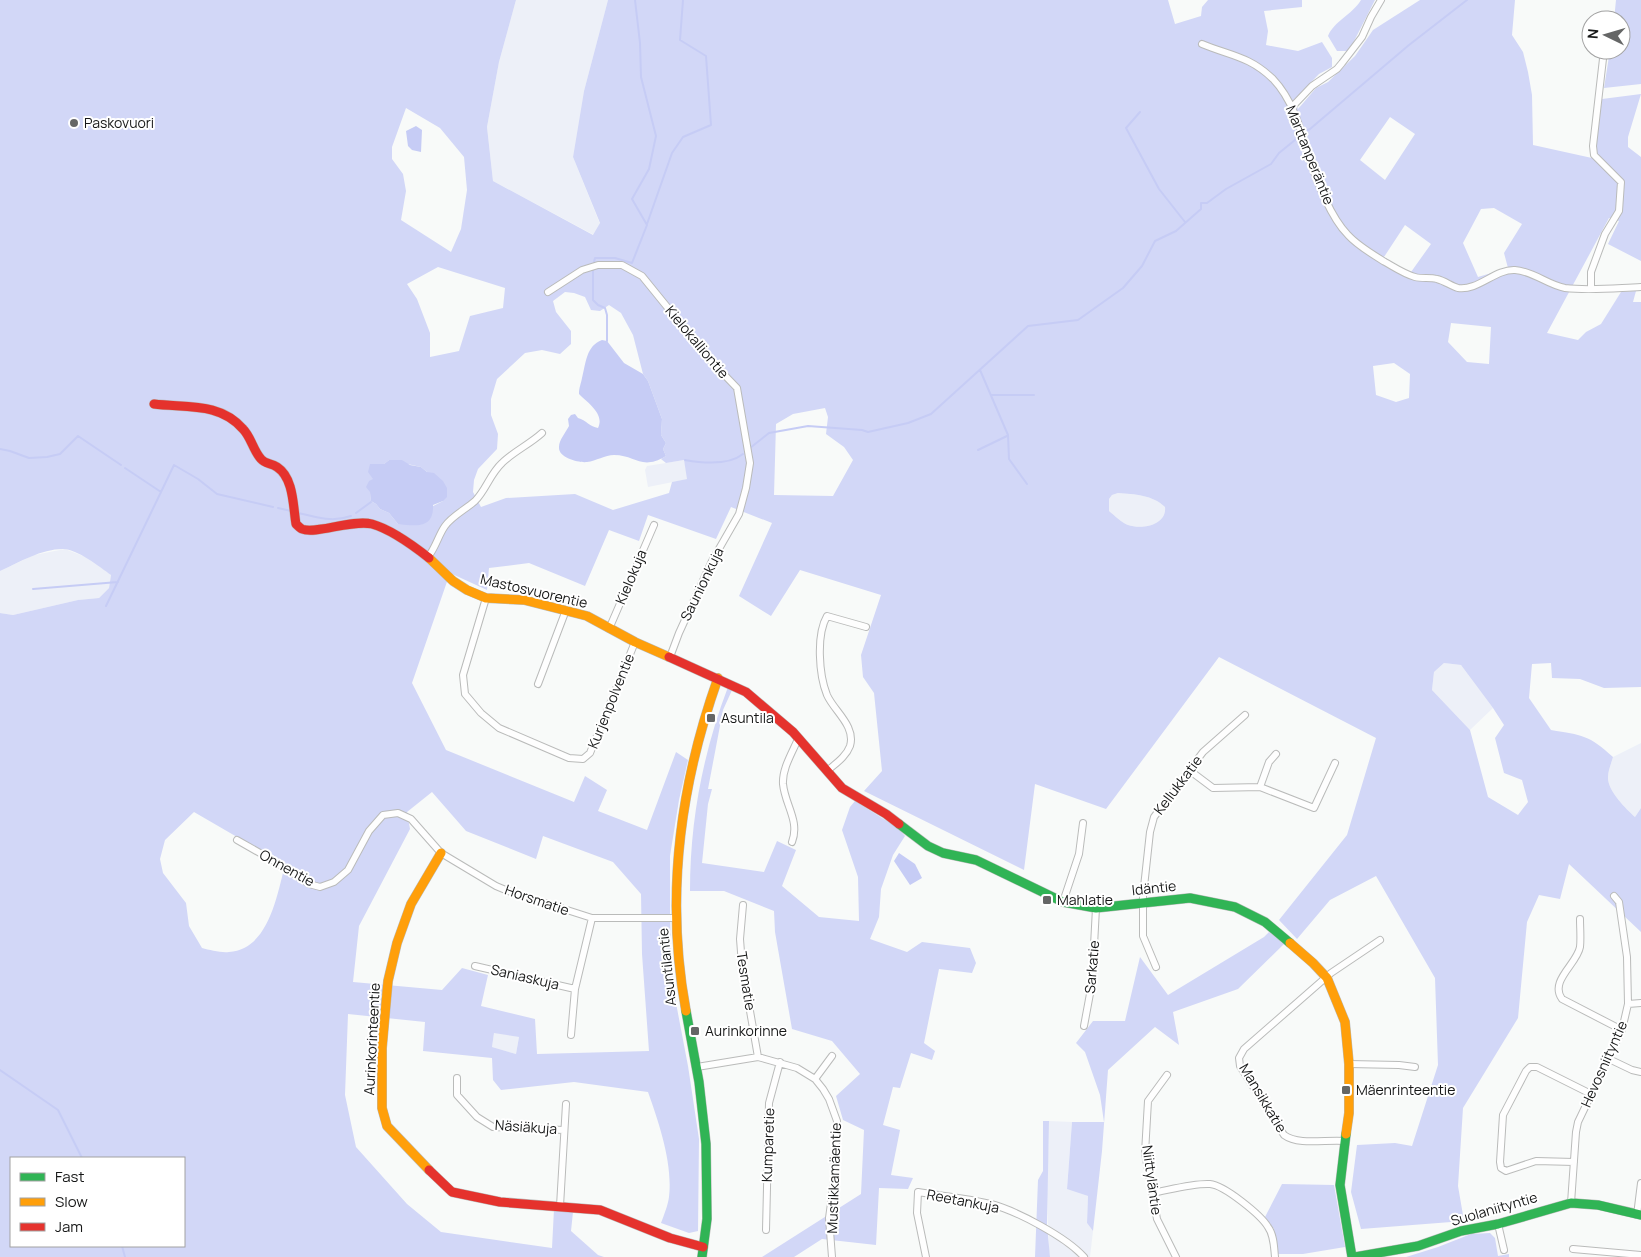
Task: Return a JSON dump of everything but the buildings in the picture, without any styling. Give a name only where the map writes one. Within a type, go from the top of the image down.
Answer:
[{"type":"street","points":[[1292,106],[1312,86],[1337,69],[1362,36],[1370,17],[1381,0]]},
{"type":"street","name":"Marttanperäntie","points":[[1202,44],[1245,58],[1279,86],[1292,106],[1313,169],[1338,221],[1348,236],[1362,248],[1401,271],[1417,278],[1434,278],[1460,288],[1471,286],[1502,271],[1514,270],[1527,272],[1564,288],[1641,287]]},
{"type":"street","points":[[1591,289],[1591,272],[1605,234],[1619,211],[1621,182],[1594,155],[1592,146],[1603,60]]},
{"type":"street","name":"Kielokalliontie","points":[[548,292],[582,270],[598,264],[622,266],[642,276],[711,361],[737,388],[750,463],[739,514]]},
{"type":"street","name":"Mastosvuorentie","points":[[154,404],[171,407],[211,408],[224,412],[235,420],[245,430],[262,461],[276,467],[282,473],[290,488],[296,524],[302,529],[310,530],[356,523],[371,524],[384,529],[428,556],[452,581],[467,590],[486,598],[524,600],[587,616],[635,642],[718,678]]},
{"type":"street","points":[[428,556],[434,549],[446,524],[474,501],[483,491],[490,476],[502,462],[531,444],[542,433]]},
{"type":"street","name":"Saunionkuja","points":[[670,657],[712,561],[739,514]]},
{"type":"street","name":"Kielokuja","points":[[609,628],[654,525]]},
{"type":"street","name":"Kurjenpolventie","points":[[486,598],[463,675],[466,694],[481,713],[499,728],[569,758],[583,759],[590,754],[635,642]]},
{"type":"street","points":[[538,684],[566,610]]},
{"type":"street","points":[[827,771],[842,759],[850,746],[850,730],[828,697],[822,678],[820,637],[822,625],[827,616],[866,626]]},
{"type":"street","name":"Idäntie","points":[[718,678],[746,692],[793,732],[842,788],[886,814],[928,846],[943,853],[976,860],[1063,902],[1096,908],[1190,898],[1235,907],[1253,915],[1277,930],[1313,963],[1326,978],[1345,1022],[1349,1064],[1349,1113],[1340,1185],[1354,1257]]},
{"type":"street","name":"Asuntilantie","points":[[702,1257],[707,1219],[705,1130],[681,984],[676,918],[680,834],[686,790],[704,721],[718,678]]},
{"type":"street","name":"Kellukkatie","points":[[1156,967],[1143,936],[1143,903],[1150,832],[1154,817],[1203,752],[1245,714]]},
{"type":"street","points":[[792,842],[796,827],[783,785],[784,776],[798,739]]},
{"type":"street","points":[[1260,787],[1270,762],[1276,754]]},
{"type":"street","points":[[1189,770],[1213,788],[1260,787],[1314,808],[1335,763]]},
{"type":"street","name":"Onnentie","points":[[237,840],[309,884],[320,887],[334,882],[348,870],[369,830],[383,815],[398,812],[411,819],[418,826]]},
{"type":"street","points":[[1063,902],[1078,854],[1083,823]]},
{"type":"street","name":"Horsmatie","points":[[418,826],[441,853],[508,891],[592,918],[676,918]]},
{"type":"street","name":"Aurinkorinteentie","points":[[441,853],[411,904],[396,943],[388,981],[382,1048],[382,1108],[387,1126],[452,1192],[500,1202],[600,1210],[670,1238],[703,1247]]},
{"type":"street","name":"Hevosniityntie","points":[[1571,1202],[1578,1122],[1622,1030],[1628,1004],[1627,957],[1619,902],[1614,896]]},
{"type":"street","name":"Tesmatie","points":[[743,905],[740,939],[742,965],[758,1057]]},
{"type":"street","name":"Sarkatie","points":[[1084,1026],[1092,983],[1096,908]]},
{"type":"street","points":[[572,1035],[575,989],[592,918]]},
{"type":"street","points":[[1580,919],[1580,948],[1559,984],[1558,994],[1562,999],[1622,1030]]},
{"type":"street","points":[[1326,978],[1380,940]]},
{"type":"street","name":"Saniaskuja","points":[[475,966],[575,989]]},
{"type":"street","name":"Mansikkatie","points":[[1326,978],[1244,1049],[1240,1054],[1239,1062],[1280,1128],[1289,1139],[1299,1141],[1346,1141]]},
{"type":"street","points":[[1628,1004],[1641,1003]]},
{"type":"street","points":[[815,1079],[832,1056]]},
{"type":"street","name":"Mustikkamäentie","points":[[696,1067],[758,1057],[798,1068],[815,1079],[829,1099],[837,1121],[834,1181],[829,1218],[832,1257]]},
{"type":"street","points":[[1609,1059],[1632,1070],[1641,1072]]},
{"type":"street","name":"Kumparetie","points":[[766,1230],[770,1103],[780,1062]]},
{"type":"street","points":[[1349,1064],[1415,1067]]},
{"type":"street","points":[[1574,1162],[1536,1161],[1506,1170],[1502,1168],[1500,1162],[1503,1115],[1526,1071],[1530,1067],[1537,1067],[1591,1094]]},
{"type":"street","name":"Niittyläntie","points":[[1168,1075],[1148,1101],[1146,1153],[1157,1219],[1176,1257]]},
{"type":"street","name":"Näsiäkuja","points":[[457,1078],[457,1095],[477,1117],[493,1127],[564,1130]]},
{"type":"street","points":[[560,1206],[566,1104]]},
{"type":"street","points":[[1639,1215],[1641,1183]]},
{"type":"street","points":[[1152,1193],[1210,1184],[1219,1186],[1256,1212],[1270,1228],[1275,1257]]},
{"type":"street","name":"Reetankuja","points":[[926,1257],[917,1213],[918,1192],[982,1202],[1001,1208],[1051,1232],[1084,1257]]},
{"type":"street","name":"Suolaniityntie","points":[[1354,1257],[1418,1246],[1461,1231],[1498,1224],[1571,1202],[1598,1205],[1639,1215]]},
{"type":"street","points":[[1498,1224],[1504,1250]]},
{"type":"street","points":[[1573,1249],[1641,1255]]},
{"type":"shaded area","points":[[0,0],[516,0],[499,62],[487,127],[493,181],[593,235],[600,223],[573,157],[584,91],[608,0],[1168,0],[1175,24],[1201,16],[1202,7],[1208,0],[1302,0],[1302,7],[1264,11],[1268,31],[1266,45],[1298,51],[1322,42],[1332,58],[1332,67],[1319,74],[1295,99],[1298,109],[1316,88],[1328,82],[1355,56],[1373,30],[1420,0],[1515,0],[1512,35],[1523,52],[1528,72],[1532,95],[1533,145],[1592,158],[1595,151],[1602,99],[1641,94],[1628,137],[1628,147],[1641,157],[1641,261],[1608,244],[1619,221],[1609,218],[1547,333],[1578,340],[1586,332],[1601,324],[1621,292],[1636,291],[1633,302],[1641,302],[1641,687],[1604,688],[1580,679],[1552,678],[1551,663],[1532,664],[1529,698],[1551,730],[1585,737],[1598,744],[1613,757],[1608,775],[1611,788],[1618,799],[1635,817],[1641,808],[1641,932],[1569,864],[1560,899],[1539,895],[1527,922],[1518,1018],[1463,1108],[1458,1186],[1464,1221],[1361,1229],[1351,1192],[1357,1145],[1395,1143],[1412,1146],[1438,1065],[1435,978],[1376,876],[1330,900],[1297,939],[1279,920],[1347,835],[1376,738],[1219,657],[1106,809],[1035,784],[1024,870],[864,791],[882,771],[874,693],[863,677],[861,655],[881,595],[800,570],[771,616],[739,596],[772,523],[731,507],[716,539],[648,515],[639,541],[609,530],[585,586],[529,563],[489,568],[487,590],[450,573],[412,683],[446,750],[574,802],[585,776],[607,790],[598,811],[647,830],[676,752],[688,760],[670,856],[670,911],[671,957],[676,1003],[699,1139],[698,1231],[689,1233],[661,1223],[669,1197],[669,1171],[661,1130],[648,1092],[574,1082],[501,1090],[493,1080],[492,1058],[423,1051],[425,1022],[348,1014],[345,1095],[356,1147],[407,1204],[441,1232],[552,1248],[554,1209],[573,1212],[571,1231],[598,1255],[604,1257],[0,1257],[0,613],[13,615],[78,600],[99,598],[109,588],[111,575],[95,563],[69,550],[47,551],[0,571]],"holes":[[[406,108],[440,128],[464,157],[467,190],[461,229],[451,252],[401,220],[406,191],[403,174],[392,159],[392,147]],[[1390,117],[1415,134],[1385,180],[1360,160]],[[1494,208],[1522,224],[1504,253],[1508,268],[1478,277],[1463,243],[1481,209]],[[1405,225],[1431,244],[1411,272],[1384,257]],[[438,267],[505,288],[503,308],[470,316],[459,351],[430,357],[430,333],[417,299],[407,284]],[[565,292],[585,297],[591,310],[600,311],[609,305],[621,313],[633,335],[643,374],[648,381],[662,419],[661,435],[666,443],[663,449],[666,456],[661,459],[666,463],[684,460],[687,479],[672,482],[669,493],[613,510],[575,494],[506,498],[481,507],[473,492],[474,480],[478,469],[497,449],[498,434],[491,415],[491,399],[497,379],[525,353],[542,350],[560,354],[571,344],[571,331],[556,312],[553,301]],[[1451,323],[1491,327],[1489,364],[1467,362],[1448,342]],[[1394,363],[1410,374],[1409,398],[1396,402],[1376,395],[1373,366]],[[825,408],[828,417],[826,434],[844,447],[853,460],[833,496],[774,495],[776,424],[793,414]],[[389,460],[421,467],[427,472],[443,501],[398,524],[389,513],[380,509],[371,501],[372,484],[380,468]],[[1118,493],[1137,495],[1160,503],[1165,507],[1165,513],[1158,522],[1152,525],[1134,526],[1126,524],[1109,511],[1109,499],[1112,495]],[[1444,663],[1461,665],[1493,708],[1504,725],[1495,738],[1504,773],[1522,780],[1528,802],[1518,815],[1488,797],[1470,730],[1432,690],[1434,672]],[[432,792],[466,831],[536,859],[543,836],[613,862],[641,894],[642,954],[649,1051],[537,1054],[535,1019],[481,1006],[488,975],[462,968],[442,990],[353,982],[359,926],[410,829],[407,812]],[[194,812],[285,865],[274,905],[262,931],[243,949],[219,952],[202,948],[189,926],[186,903],[163,873],[160,859],[165,840]],[[494,1033],[519,1037],[516,1054],[492,1047]]]},
{"type":"shaded area","points":[[516,0],[608,0],[584,91],[573,157],[600,224],[594,235],[493,181],[487,127],[499,62]]},
{"type":"shaded area","points":[[1361,0],[1375,0],[1349,51],[1337,51],[1328,36],[1334,26],[1353,10]]},
{"type":"shaded area","points":[[1616,0],[1641,0],[1641,84],[1604,88],[1608,60],[1631,60],[1631,10],[1615,10]]},
{"type":"shaded area","points":[[416,126],[422,130],[421,152],[412,150],[408,146],[406,131]]},
{"type":"shaded area","points":[[602,340],[607,341],[624,363],[643,374],[648,381],[662,419],[661,435],[666,443],[663,449],[666,456],[650,462],[614,455],[583,462],[565,457],[560,451],[560,442],[569,426],[568,419],[571,415],[575,414],[578,418],[598,428],[600,423],[597,413],[579,392],[590,351],[593,346]]},
{"type":"shaded area","points":[[389,460],[402,460],[410,465],[421,467],[427,472],[434,473],[443,481],[447,488],[447,497],[433,505],[433,513],[427,522],[417,525],[398,524],[389,513],[380,509],[371,501],[370,492],[366,487],[369,481],[373,479],[368,472],[370,464],[384,464]]},
{"type":"shaded area","points":[[684,460],[688,479],[648,487],[645,470],[647,466]]},
{"type":"shaded area","points":[[1118,493],[1143,496],[1155,500],[1165,507],[1165,513],[1158,522],[1152,525],[1140,527],[1128,525],[1109,511],[1109,499],[1112,495]]},
{"type":"shaded area","points":[[65,549],[91,559],[111,575],[109,588],[99,598],[78,600],[13,615],[0,613],[0,571],[34,555]]},
{"type":"shaded area","points":[[1444,663],[1461,665],[1493,708],[1470,730],[1432,690],[1434,672]]},
{"type":"shaded area","points":[[728,687],[733,688],[723,710],[708,789],[712,789],[708,804],[702,863],[764,872],[777,841],[796,850],[782,886],[819,917],[859,921],[858,877],[842,830],[850,807],[855,801],[898,828],[905,836],[893,855],[881,889],[879,917],[870,939],[907,952],[922,942],[970,948],[976,963],[972,973],[939,969],[924,1043],[935,1051],[932,1060],[911,1053],[900,1088],[893,1087],[883,1125],[900,1130],[891,1175],[913,1178],[908,1189],[879,1188],[876,1245],[822,1239],[794,1257],[762,1257],[861,1194],[864,1130],[843,1120],[836,1096],[860,1074],[832,1041],[792,1029],[775,932],[774,911],[724,891],[690,891],[695,813],[705,762]]},
{"type":"shaded area","points":[[1641,743],[1641,808],[1635,817],[1614,793],[1608,775],[1613,757]]},
{"type":"shaded area","points":[[899,853],[915,864],[922,878],[910,885],[894,861]]},
{"type":"shaded area","points":[[1269,932],[1284,944],[1238,989],[1173,1012],[1179,1045],[1155,1027],[1108,1070],[1102,1151],[1093,1231],[1087,1223],[1088,1196],[1067,1189],[1072,1122],[1104,1122],[1100,1095],[1085,1052],[1076,1043],[1093,1021],[1125,1021],[1140,957],[1168,995],[1264,937]]},
{"type":"shaded area","points":[[494,1032],[519,1037],[516,1054],[492,1047]]},
{"type":"shaded area","points":[[1043,1121],[1049,1121],[1047,1225],[1050,1257],[1035,1257],[1038,1180],[1043,1171]]},
{"type":"shaded area","points":[[1049,1121],[1072,1122],[1067,1188],[1088,1196],[1087,1223],[1093,1231],[1090,1257],[1050,1257],[1047,1192]]},
{"type":"shaded area","points":[[1282,1184],[1334,1185],[1345,1247],[1303,1254],[1277,1254],[1274,1229],[1265,1217]]},
{"type":"shaded area","points":[[1490,1233],[1495,1238],[1498,1256],[1509,1254],[1509,1257],[1406,1257],[1471,1234]]},
{"type":"waterway","points":[[594,262],[595,258],[615,258],[632,263],[647,225],[632,199],[649,169],[656,136],[641,77],[640,43],[635,0]]},
{"type":"waterway","points":[[647,224],[672,153],[683,137],[711,125],[706,56],[680,40],[683,0]]},
{"type":"waterway","points":[[1304,132],[1310,129],[1409,45],[1467,0]]},
{"type":"waterway","points":[[1140,112],[1126,128],[1159,189],[1185,222]]},
{"type":"waterway","points":[[750,448],[769,433],[808,426],[868,432],[908,423],[931,414],[1028,326],[1078,320],[1123,288],[1142,266],[1155,241],[1176,231],[1201,209],[1201,203],[1207,203],[1226,189],[1271,164],[1279,153],[1295,140],[1298,135]]},
{"type":"waterway","points":[[593,270],[593,300],[605,308],[607,315],[607,341]]},
{"type":"waterway","points":[[980,370],[1008,435],[1009,459],[1027,484]]},
{"type":"waterway","points":[[992,395],[1034,395]]},
{"type":"waterway","points":[[0,449],[29,458],[47,457],[60,454],[78,436],[121,465]]},
{"type":"waterway","points":[[978,450],[1007,436]]},
{"type":"waterway","points":[[685,460],[707,463],[723,462],[743,454]]},
{"type":"waterway","points":[[125,468],[161,492],[174,465],[198,479],[217,494],[273,507]]},
{"type":"waterway","points":[[106,606],[161,492]]},
{"type":"waterway","points":[[356,513],[371,502]]},
{"type":"waterway","points":[[278,508],[291,511]]},
{"type":"waterway","points":[[298,513],[331,519],[351,516]]},
{"type":"waterway","points":[[33,589],[118,582]]},
{"type":"waterway","points":[[0,1070],[58,1110],[82,1157]]},
{"type":"waterway","points":[[122,1247],[125,1257]]},
{"type":"traffic: fast","points":[[899,824],[928,846],[943,853],[976,860],[1063,902],[1096,908],[1190,898],[1235,907],[1265,922],[1290,943]]},
{"type":"traffic: fast","points":[[686,1011],[699,1082],[706,1144],[707,1219],[702,1257]]},
{"type":"traffic: fast","points":[[1346,1134],[1340,1185],[1352,1257]]},
{"type":"traffic: fast","points":[[1355,1257],[1418,1246],[1461,1231],[1498,1224],[1571,1203],[1598,1205],[1641,1215]]},
{"type":"traffic: slow","points":[[429,558],[453,581],[467,590],[486,598],[524,600],[587,616],[635,642],[669,657]]},
{"type":"traffic: slow","points":[[686,1011],[680,969],[677,926],[680,842],[694,759],[718,678]]},
{"type":"traffic: slow","points":[[429,1170],[387,1126],[382,1108],[382,1048],[388,981],[397,943],[411,904],[441,853]]},
{"type":"traffic: slow","points":[[1290,943],[1327,978],[1345,1022],[1349,1064],[1349,1113],[1346,1134]]},
{"type":"traffic: jam","points":[[154,404],[213,410],[234,420],[246,432],[261,459],[277,467],[287,478],[292,493],[296,524],[301,529],[316,530],[354,524],[372,524],[394,534],[429,558]]},
{"type":"traffic: jam","points":[[669,657],[746,692],[793,732],[842,788],[886,814],[899,824]]},
{"type":"traffic: jam","points":[[429,1170],[452,1192],[500,1202],[600,1210],[670,1238],[703,1247]]},
{"type":"place","name":"Paskovuori","points":[[74,123]]},
{"type":"place","name":"Asuntila","points":[[711,718]]},
{"type":"place","name":"Mahlatie","points":[[1047,900]]},
{"type":"place","name":"Aurinkorinne","points":[[695,1031]]},
{"type":"place","name":"Mäenrinteentie","points":[[1346,1090]]}]
